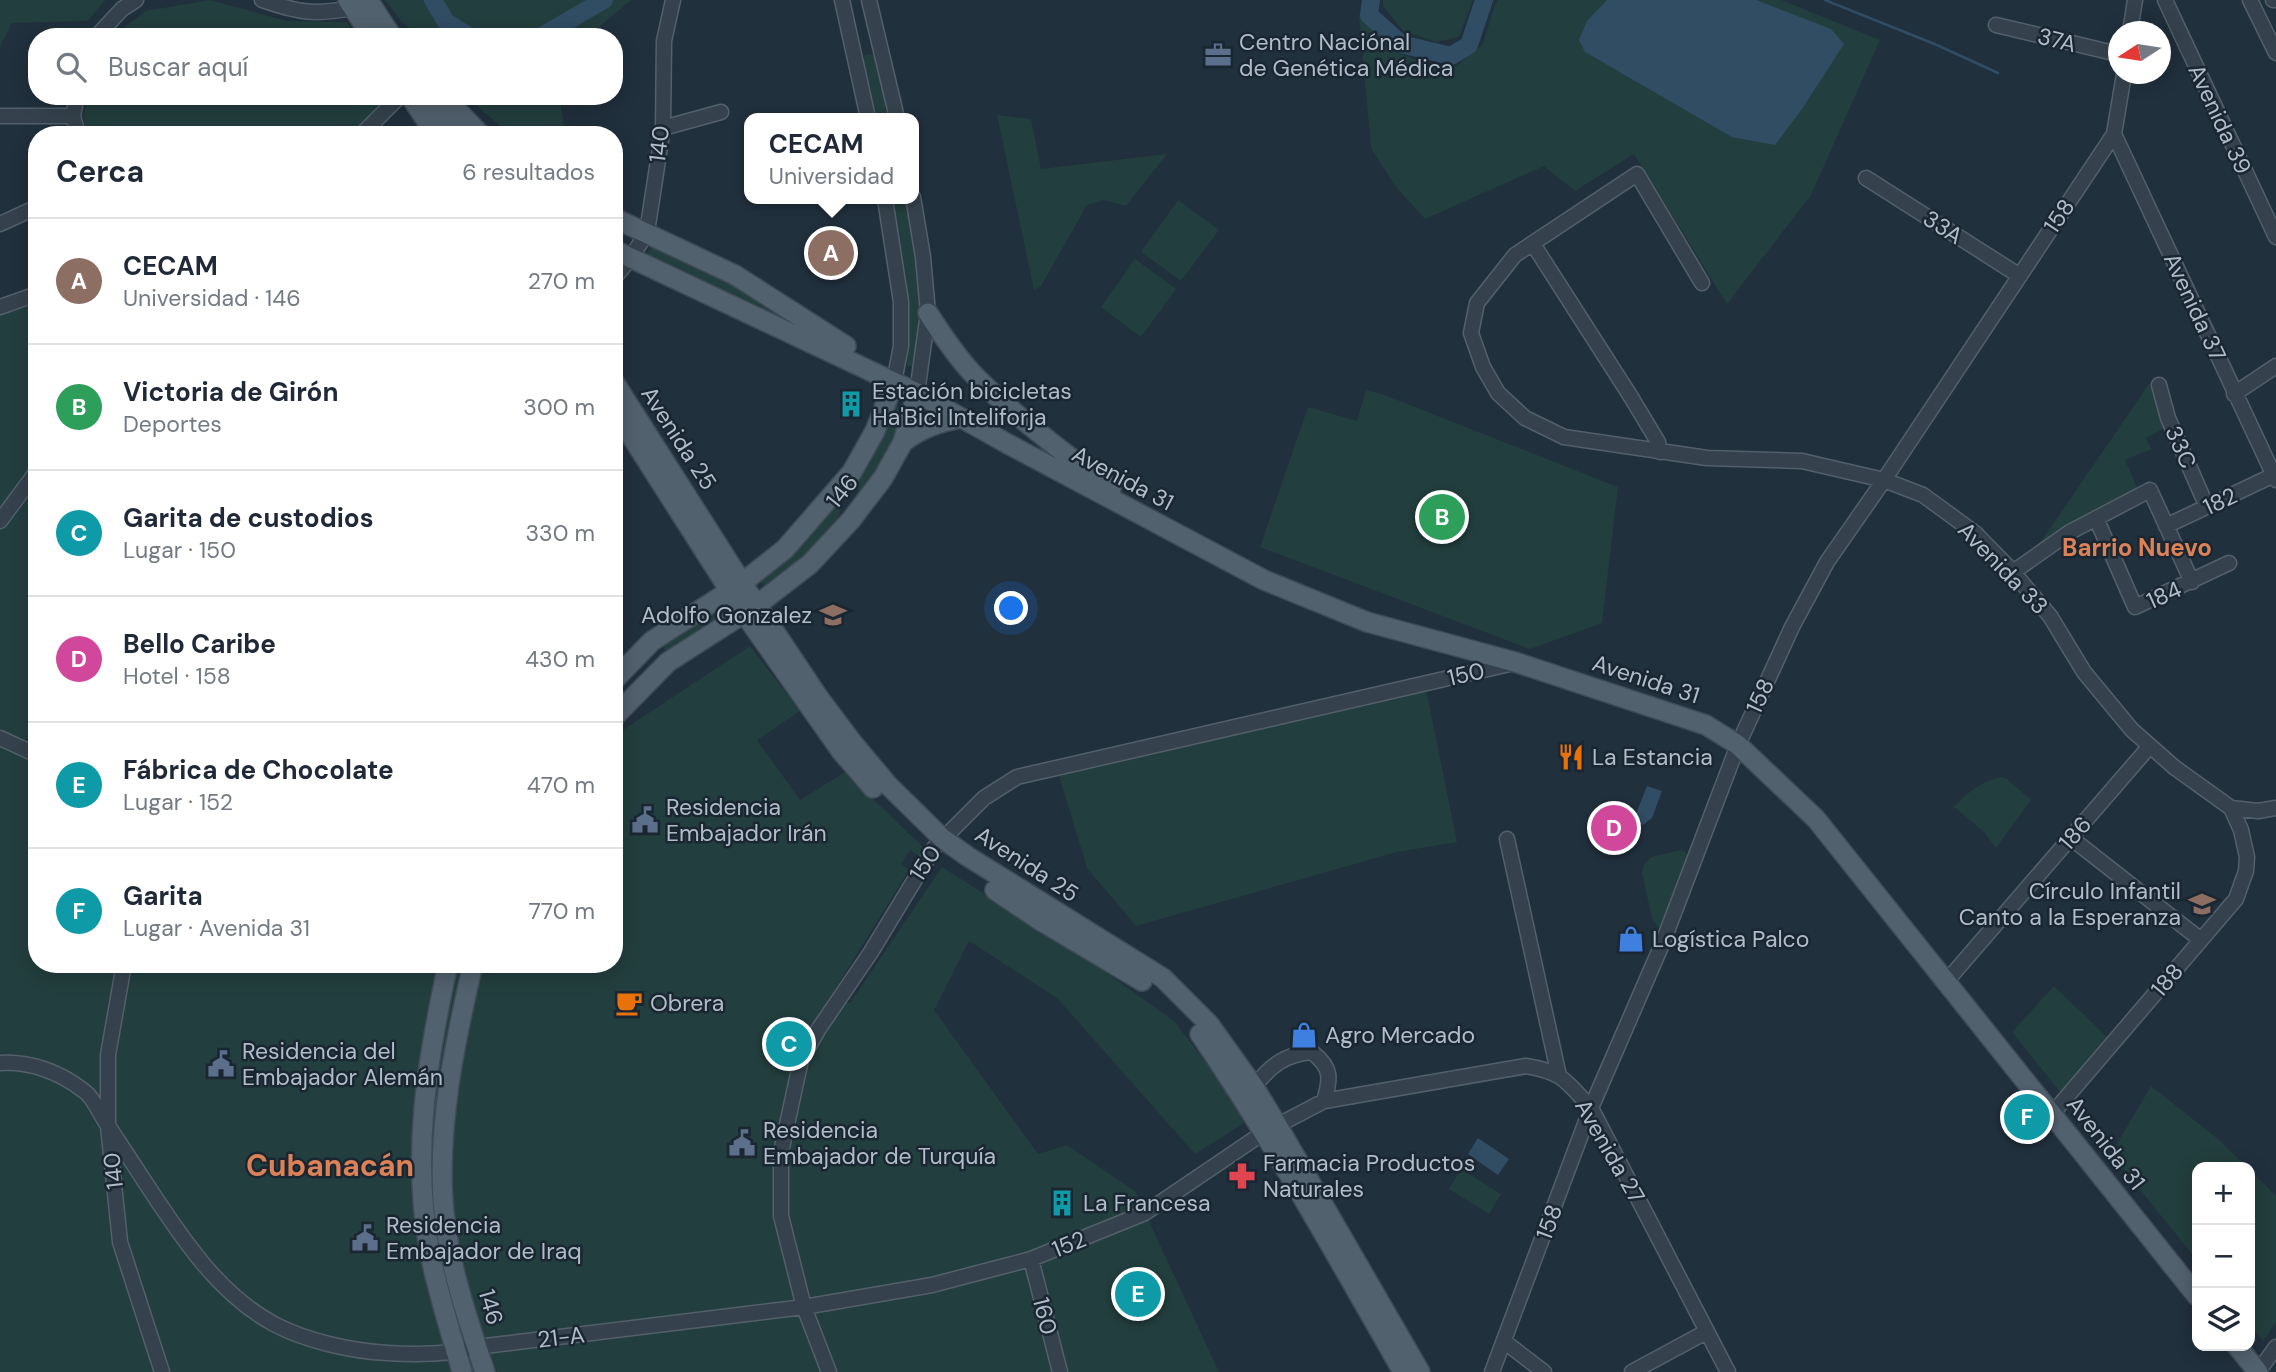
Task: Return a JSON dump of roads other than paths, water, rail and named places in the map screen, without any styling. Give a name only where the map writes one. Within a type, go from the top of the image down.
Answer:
[{"type":"main road","points":[[356,3],[379,28]]},
{"type":"main road","points":[[416,105],[430,126]]},
{"type":"main road","points":[[437,105],[450,126]]},
{"type":"main road","points":[[452,105],[472,126]]},
{"type":"main road","name":"Avenida 31","points":[[623,222],[735,275],[846,346],[888,379]]},
{"type":"main road","name":"Avenida 31","points":[[623,254],[917,393],[1264,580],[1367,622],[1516,663],[1706,725],[1738,745],[1816,819],[2192,1290]]},
{"type":"main road","points":[[928,313],[974,376],[1039,432],[1151,520]]},
{"type":"main road","name":"146","points":[[623,671],[652,641],[736,587],[785,549],[852,472],[874,431],[888,379]]},
{"type":"main road","name":"146","points":[[623,708],[668,662],[750,609],[810,564],[851,520],[883,478],[903,442],[917,393]]},
{"type":"main road","name":"Avenida 25","points":[[623,397],[736,587],[841,751],[880,795],[938,843],[1038,919],[1154,988],[1200,1033],[1270,1129],[1420,1372]]},
{"type":"main road","points":[[903,442],[929,426],[962,418]]},
{"type":"main road","name":"Avenida 25","points":[[623,422],[736,587]]},
{"type":"main road","points":[[830,497],[841,495],[849,500],[852,506],[851,520]]},
{"type":"main road","points":[[652,641],[654,656],[668,662]]},
{"type":"main road","name":"Avenida 25","points":[[938,843],[1163,978],[1209,1024],[1254,1087],[1270,1129],[1403,1372]]},
{"type":"main road","name":"146","points":[[446,973],[430,1045],[420,1140],[430,1254],[461,1372]]},
{"type":"main road","name":"146","points":[[470,973],[455,1041],[443,1141],[443,1202],[451,1258],[485,1372]]},
{"type":"main road","points":[[420,1140],[443,1141]]},
{"type":"main road","points":[[2241,1351],[2258,1372]]},
{"type":"street","points":[[104,28],[122,9],[136,0]]},
{"type":"street","points":[[262,0],[291,10],[321,13],[356,3]]},
{"type":"street","name":"140","points":[[623,254],[647,232],[663,128],[664,41],[673,0]]},
{"type":"street","points":[[842,0],[868,113]]},
{"type":"street","points":[[869,0],[896,113]]},
{"type":"street","points":[[2132,21],[2135,0]]},
{"type":"street","name":"Avenida 39","points":[[2165,0],[2276,237]]},
{"type":"street","points":[[2250,0],[2276,53]]},
{"type":"street","name":"37A","points":[[1996,25],[2108,51]]},
{"type":"street","points":[[853,47],[879,40]]},
{"type":"street","name":"158","points":[[1492,1372],[1591,1108],[1663,942],[1738,745],[1792,627],[1827,562],[2114,134],[2122,84]]},
{"type":"street","points":[[76,105],[76,126]]},
{"type":"street","points":[[370,126],[391,105]]},
{"type":"street","points":[[663,128],[721,112]]},
{"type":"street","points":[[0,116],[74,116]]},
{"type":"street","name":"Avenida 37","points":[[2114,134],[2234,394],[2274,471]]},
{"type":"street","points":[[1660,452],[1658,442],[1631,397],[1533,244],[1637,174],[1702,284]]},
{"type":"street","name":"33A","points":[[1866,178],[2020,276]]},
{"type":"street","name":"146","points":[[886,204],[901,302],[901,346],[888,379]]},
{"type":"street","name":"146","points":[[914,204],[928,313],[917,393]]},
{"type":"street","points":[[0,224],[28,212]]},
{"type":"street","name":"Avenida 33","points":[[1533,244],[1515,255],[1477,303],[1471,333],[1482,367],[1497,393],[1525,418],[1564,437],[1707,458],[1802,461],[1884,480],[1923,495],[1975,533],[2050,616],[2084,672],[2149,747],[2231,808],[2241,830]]},
{"type":"street","points":[[0,307],[28,297]]},
{"type":"street","points":[[2234,394],[2276,366]]},
{"type":"street","name":"33C","points":[[2159,386],[2168,418],[2207,507]]},
{"type":"street","name":"182","points":[[2166,526],[2274,471]]},
{"type":"street","points":[[0,521],[28,483]]},
{"type":"street","points":[[2012,572],[2070,532],[2150,490],[2192,582]]},
{"type":"street","name":"184","points":[[2096,517],[2135,607],[2230,563]]},
{"type":"street","name":"150","points":[[829,1372],[804,1307],[782,1216],[780,1152],[801,1060],[938,843],[984,798],[1017,777],[1516,663]]},
{"type":"street","points":[[0,738],[28,751]]},
{"type":"street","name":"186","points":[[1945,982],[2149,747]]},
{"type":"street","points":[[2231,808],[2258,811],[2276,808]]},
{"type":"street","points":[[2241,830],[2258,811]]},
{"type":"street","name":"188","points":[[2052,1114],[2236,899],[2246,871],[2247,857],[2241,830]]},
{"type":"street","points":[[2071,838],[2201,940]]},
{"type":"street","name":"Avenida 27","points":[[1507,839],[1559,1076],[1591,1108],[1728,1372]]},
{"type":"street","name":"140","points":[[122,973],[108,1055],[108,1126],[120,1242],[162,1372]]},
{"type":"street","points":[[1254,1087],[1266,1070],[1283,1059],[1312,1052],[1326,1063],[1330,1083],[1324,1101]]},
{"type":"street","name":"21-A","points":[[0,1063],[13,1062],[50,1070],[86,1092],[187,1243],[226,1287],[274,1325],[329,1344],[360,1351],[456,1352],[477,1347],[804,1307],[932,1285],[1031,1259]]},
{"type":"street","name":"152","points":[[1031,1259],[1145,1213],[1270,1129],[1324,1101],[1526,1066],[1551,1070],[1559,1076]]},
{"type":"street","name":"160","points":[[1031,1259],[1059,1372]]},
{"type":"street","points":[[1632,1372],[1706,1332]]},
{"type":"street","points":[[1505,1342],[1544,1372]]},
{"type":"street","points":[[2258,1372],[2276,1347]]},
{"type":"water","points":[[1607,0],[1756,0],[1831,29],[1844,44],[1775,145],[1732,137],[1585,52],[1579,40],[1587,21]]},
{"type":"water","points":[[1647,786],[1662,791],[1652,818],[1643,825],[1628,824],[1626,816],[1636,814]]},
{"type":"water","points":[[1478,1138],[1509,1159],[1498,1175],[1468,1154]]},
{"type":"waterway","points":[[433,0],[446,22],[456,28]]},
{"type":"waterway","points":[[556,28],[604,0]]},
{"type":"waterway","points":[[1371,0],[1369,15],[1401,44],[1451,56],[1469,45],[1484,0]]},
{"type":"waterway","points":[[1825,0],[1998,73]]},
{"type":"place","name":"Centro Naciónal de Genética Médica","points":[[1218,55]]},
{"type":"place","name":"CECAM","points":[[831,253]]},
{"type":"place","name":"Estación bicicletas Ha'Bici Inteliforja","points":[[851,404]]},
{"type":"place","name":"Victoria de Girón","points":[[1442,517]]},
{"type":"place","name":"Adolfo Gonzalez","points":[[833,615]]},
{"type":"place","name":"La Estancia","points":[[1571,757]]},
{"type":"place","name":"Residencia Embajador Irán","points":[[645,820]]},
{"type":"place","name":"Bello Caribe","points":[[1614,828]]},
{"type":"place","name":"Círculo Infantil Canto a la Esperanza","points":[[2202,904]]},
{"type":"place","name":"Logística Palco","points":[[1631,939]]},
{"type":"place","name":"Obrera","points":[[629,1003]]},
{"type":"place","name":"Agro Mercado","points":[[1304,1035]]},
{"type":"place","name":"Garita de custodios","points":[[789,1044]]},
{"type":"place","name":"Residencia del Embajador Alemán","points":[[221,1064]]},
{"type":"place","name":"Garita","points":[[2027,1117]]},
{"type":"place","name":"Residencia Embajador de Turquía","points":[[742,1143]]},
{"type":"place","name":"Farmacia Productos Naturales","points":[[1242,1176]]},
{"type":"place","name":"La Francesa","points":[[1062,1203]]},
{"type":"place","name":"Residencia Embajador de Iraq","points":[[365,1238]]},
{"type":"place","name":"Fábrica de Chocolate","points":[[1138,1294]]},
{"type":"district","name":"Barrio Nuevo","points":[[2137,547]]},
{"type":"district","name":"Cubanacán","points":[[330,1165]]}]
